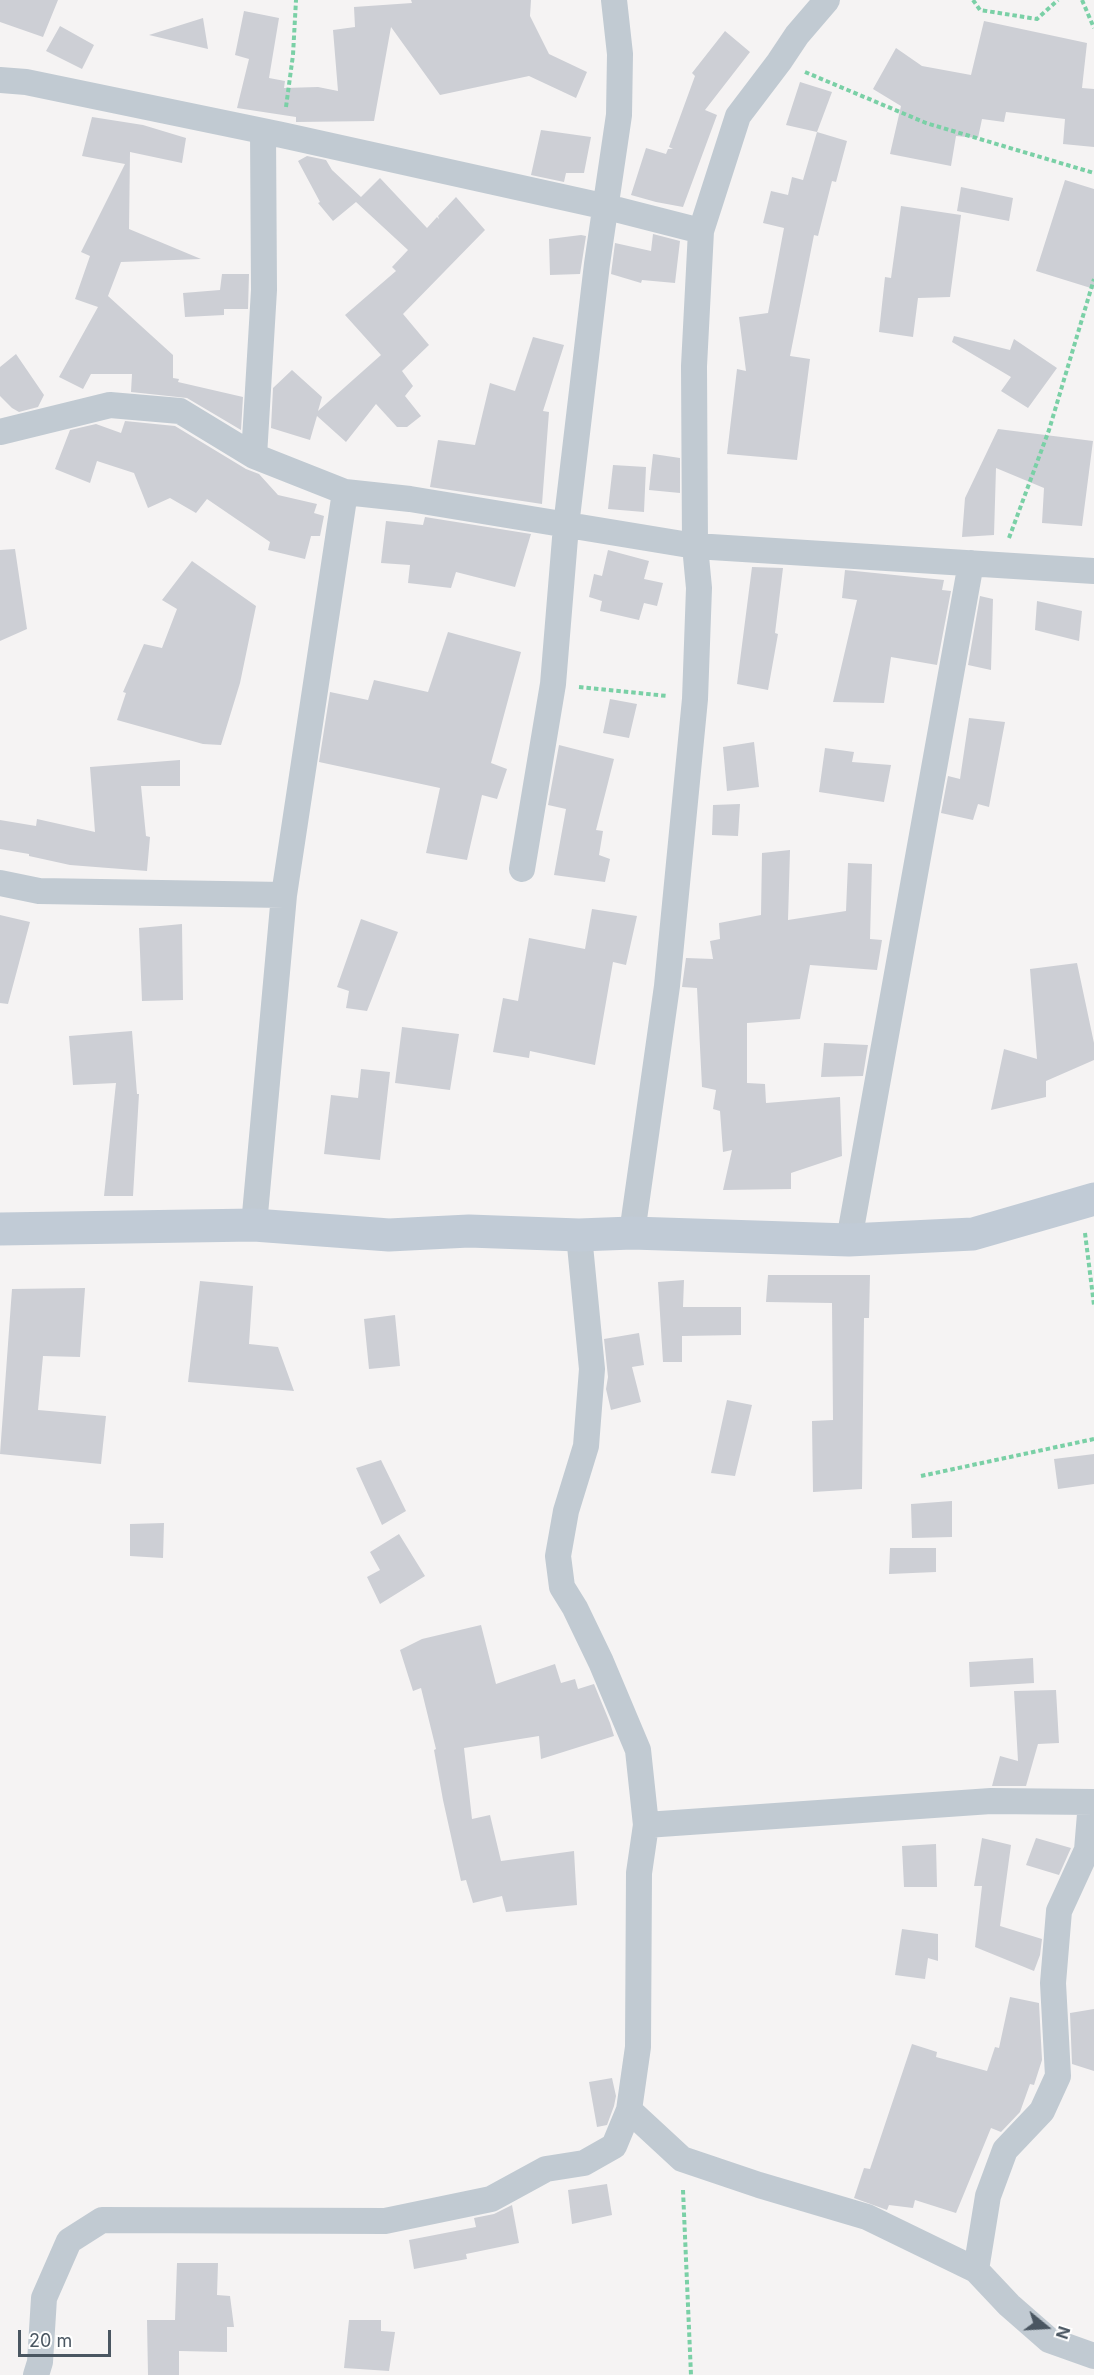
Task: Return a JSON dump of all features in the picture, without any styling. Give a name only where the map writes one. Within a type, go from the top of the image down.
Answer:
[{"type":"main road","points":[[0,1229],[254,1225],[389,1235],[469,1231],[579,1235],[632,1233],[849,1240],[973,1234],[1088,1201]]},
{"type":"street","points":[[522,869],[553,684],[566,526],[597,264],[619,115],[620,54],[615,0]]},
{"type":"street","points":[[632,1233],[667,986],[695,699],[699,588],[695,546],[694,366],[701,231],[738,116],[797,35],[826,0]]},
{"type":"street","points":[[0,80],[26,82],[273,134],[607,207],[701,231]]},
{"type":"street","points":[[254,456],[273,134]]},
{"type":"street","points":[[0,432],[110,405],[180,411],[254,456],[345,492],[410,499],[695,546],[971,563],[997,567],[1094,571]]},
{"type":"street","points":[[254,1225],[284,895],[345,492]]},
{"type":"street","points":[[849,1240],[971,563]]},
{"type":"street","points":[[0,883],[39,891],[284,895]]},
{"type":"street","points":[[36,2375],[40,2362],[44,2298],[69,2241],[102,2220],[385,2221],[491,2199],[546,2169],[584,2163],[614,2146],[628,2110],[638,2047],[639,1874],[646,1825],[638,1750],[601,1662],[575,1608],[562,1587],[558,1556],[567,1511],[586,1446],[592,1369],[579,1235]]},
{"type":"street","points":[[646,1825],[991,1801],[1093,1802],[1087,1850],[1059,1911],[1053,1983],[1058,2076],[1042,2111],[1005,2150],[988,2196],[976,2270]]},
{"type":"street","points":[[628,2110],[682,2159],[759,2186],[867,2217],[976,2270],[1009,2305],[1049,2340],[1094,2356]]},
{"type":"path","points":[[273,134],[293,55],[296,0]]},
{"type":"path","points":[[973,0],[980,10],[1037,19],[1058,0]]},
{"type":"path","points":[[1082,0],[1094,28]]},
{"type":"path","points":[[779,62],[926,123],[1094,173]]},
{"type":"path","points":[[997,567],[1049,430],[1094,279]]},
{"type":"path","points":[[553,684],[695,699]]},
{"type":"path","points":[[1088,1201],[1094,1305]]},
{"type":"path","points":[[921,1476],[1094,1439]]},
{"type":"path","points":[[682,2159],[691,2375]]},
{"type":"building","points":[[0,0],[58,0],[43,37],[0,22]]},
{"type":"building","points":[[411,0],[531,0],[530,16],[549,54],[587,72],[576,98],[529,76],[440,95],[391,27],[374,121],[296,122],[296,117],[237,108],[249,59],[235,55],[244,11],[279,18],[269,78],[285,81],[284,88],[318,87],[338,91],[333,30],[355,27],[354,7],[412,3]]},
{"type":"building","points":[[203,18],[208,49],[149,35]]},
{"type":"building","points":[[984,21],[1087,43],[1082,88],[1094,89],[1094,147],[1063,144],[1065,119],[1006,112],[1004,122],[982,119],[978,138],[956,136],[951,166],[890,154],[901,106],[873,89],[896,48],[922,66],[971,75]]},
{"type":"building","points":[[60,26],[94,45],[82,69],[46,51]]},
{"type":"building","points":[[725,31],[750,52],[705,110],[717,115],[683,207],[631,195],[646,148],[666,154],[668,149],[673,149],[669,147],[695,76],[692,73]]},
{"type":"building","points":[[800,82],[832,92],[817,132],[786,125]]},
{"type":"building","points":[[92,117],[143,125],[186,138],[182,163],[130,152],[129,229],[201,259],[121,262],[108,296],[173,355],[173,378],[179,379],[178,382],[243,397],[241,430],[187,398],[131,392],[132,374],[91,374],[83,389],[59,377],[98,307],[75,299],[90,256],[81,252],[125,164],[82,156]]},
{"type":"building","points":[[541,130],[591,137],[584,173],[566,173],[564,182],[531,175]]},
{"type":"building","points":[[817,132],[847,141],[836,182],[832,181],[818,236],[814,235],[790,356],[810,359],[797,460],[727,454],[737,369],[746,371],[739,317],[768,313],[784,228],[763,223],[771,191],[788,195],[792,177],[803,180]]},
{"type":"building","points":[[307,156],[326,160],[332,170],[361,197],[380,178],[427,228],[437,217],[439,219],[438,216],[456,197],[485,230],[403,314],[429,345],[402,371],[413,386],[405,396],[421,416],[407,427],[397,427],[376,404],[346,442],[317,416],[310,440],[271,428],[273,388],[292,370],[322,397],[318,411],[381,355],[345,315],[396,271],[392,267],[408,250],[356,202],[333,221],[318,203],[320,202],[298,161]]},
{"type":"building","points":[[1065,180],[1094,189],[1094,289],[1036,271]]},
{"type":"building","points":[[961,187],[1013,198],[1009,221],[957,211]]},
{"type":"building","points":[[901,206],[961,215],[950,297],[918,298],[913,337],[879,332],[885,277],[891,278]]},
{"type":"building","points":[[653,234],[680,241],[675,283],[642,280],[641,283],[611,274],[615,243],[651,251]]},
{"type":"building","points":[[586,236],[580,274],[550,275],[549,239]]},
{"type":"building","points":[[222,274],[249,274],[248,309],[224,309],[224,315],[185,317],[183,293],[220,290]]},
{"type":"building","points":[[954,336],[1010,350],[1014,339],[1057,368],[1028,408],[1001,391],[1011,377],[952,342]]},
{"type":"building","points":[[533,337],[564,345],[543,411],[549,412],[542,504],[430,487],[438,440],[475,445],[490,383],[515,391]]},
{"type":"building","points":[[16,354],[44,395],[38,407],[19,412],[0,396],[0,367]]},
{"type":"building","points":[[125,421],[175,426],[246,469],[259,474],[278,495],[317,504],[314,513],[324,516],[320,536],[311,536],[305,559],[268,550],[270,542],[207,499],[196,513],[170,498],[148,508],[134,473],[97,461],[90,483],[55,469],[70,430],[96,424],[121,433]]},
{"type":"building","points":[[998,429],[1093,441],[1082,526],[1042,523],[1044,488],[996,468],[994,535],[962,537],[965,498]]},
{"type":"building","points":[[653,454],[680,458],[680,493],[649,490]]},
{"type":"building","points":[[613,465],[646,467],[644,512],[608,509]]},
{"type":"building","points":[[425,517],[531,534],[515,587],[456,572],[451,588],[408,583],[410,565],[381,563],[386,521],[423,525]]},
{"type":"building","points":[[15,549],[27,629],[0,641],[0,550]]},
{"type":"building","points":[[608,550],[649,561],[644,579],[663,583],[657,606],[644,603],[639,620],[600,611],[602,601],[589,597],[594,574],[602,576]]},
{"type":"building","points":[[192,561],[256,606],[240,683],[221,745],[203,744],[117,720],[126,693],[123,692],[144,644],[162,648],[177,609],[162,600]]},
{"type":"building","points":[[752,567],[783,568],[775,633],[778,634],[768,690],[737,684]]},
{"type":"building","points":[[845,570],[944,580],[942,590],[951,591],[937,665],[891,657],[884,703],[833,702],[857,600],[842,598]]},
{"type":"building","points":[[980,596],[993,599],[991,670],[968,665]]},
{"type":"building","points":[[1037,601],[1082,611],[1079,641],[1035,630]]},
{"type":"building","points":[[448,632],[521,652],[491,763],[507,769],[497,799],[482,795],[467,860],[426,853],[440,788],[319,762],[330,692],[368,700],[374,680],[428,692]]},
{"type":"building","points":[[610,699],[637,704],[629,738],[603,733]]},
{"type":"building","points":[[969,718],[1005,722],[989,807],[978,804],[973,820],[941,813],[948,776],[960,779]]},
{"type":"building","points":[[754,742],[759,787],[727,791],[723,747]]},
{"type":"building","points":[[559,745],[614,759],[596,830],[603,831],[599,855],[610,859],[605,882],[554,875],[566,809],[548,805]]},
{"type":"building","points":[[825,748],[854,752],[852,762],[891,765],[884,802],[819,792]]},
{"type":"building","points":[[180,760],[180,786],[141,786],[146,836],[150,837],[147,871],[70,865],[0,849],[0,820],[36,826],[37,819],[95,832],[90,767]]},
{"type":"building","points":[[740,804],[738,836],[712,835],[713,805]]},
{"type":"building","points":[[790,850],[788,920],[846,911],[848,863],[872,864],[870,939],[882,940],[877,970],[810,965],[800,1019],[747,1023],[747,1083],[765,1084],[766,1103],[840,1097],[842,1156],[791,1173],[791,1189],[723,1190],[732,1150],[723,1152],[720,1111],[713,1109],[716,1090],[702,1087],[697,988],[682,987],[686,958],[713,959],[710,941],[720,939],[719,923],[761,915],[762,853]]},
{"type":"building","points":[[592,909],[637,916],[626,965],[613,962],[595,1065],[530,1051],[529,1058],[493,1052],[503,998],[518,1001],[529,938],[585,949]]},
{"type":"building","points":[[0,915],[30,922],[8,1004],[0,1003]]},
{"type":"building","points":[[361,919],[398,932],[367,1011],[346,1008],[349,991],[337,987]]},
{"type":"building","points":[[182,924],[183,1000],[142,1001],[139,928]]},
{"type":"building","points":[[1077,963],[1094,1043],[1094,1060],[1046,1081],[1046,1097],[991,1110],[1004,1049],[1037,1059],[1030,969]]},
{"type":"building","points":[[402,1027],[459,1034],[450,1090],[395,1083]]},
{"type":"building","points":[[132,1031],[137,1094],[139,1094],[133,1196],[104,1196],[116,1083],[73,1085],[69,1036]]},
{"type":"building","points":[[824,1043],[868,1045],[863,1076],[821,1077]]},
{"type":"building","points":[[361,1069],[390,1072],[380,1160],[324,1154],[331,1095],[358,1098]]},
{"type":"building","points":[[768,1275],[870,1275],[869,1318],[864,1318],[862,1489],[813,1492],[812,1421],[833,1420],[832,1303],[766,1302]]},
{"type":"building","points":[[684,1280],[683,1307],[741,1307],[741,1335],[682,1336],[682,1362],[663,1362],[658,1282]]},
{"type":"building","points":[[200,1281],[253,1286],[249,1344],[278,1347],[294,1391],[188,1382]]},
{"type":"building","points":[[85,1288],[80,1357],[43,1356],[38,1410],[106,1416],[101,1464],[0,1454],[12,1289]]},
{"type":"building","points":[[395,1315],[400,1366],[369,1369],[364,1319]]},
{"type":"building","points":[[639,1333],[644,1365],[632,1367],[641,1402],[611,1410],[606,1389],[608,1377],[604,1339]]},
{"type":"building","points":[[727,1400],[752,1405],[735,1476],[711,1473]]},
{"type":"building","points":[[1094,1454],[1094,1484],[1058,1489],[1054,1459]]},
{"type":"building","points":[[381,1460],[406,1511],[382,1525],[356,1468]]},
{"type":"building","points":[[952,1501],[952,1537],[912,1538],[911,1504]]},
{"type":"building","points":[[164,1523],[163,1558],[130,1556],[130,1524]]},
{"type":"building","points":[[399,1534],[425,1576],[380,1604],[367,1577],[380,1570],[370,1552]]},
{"type":"building","points":[[890,1548],[936,1548],[936,1572],[889,1574]]},
{"type":"building","points":[[481,1625],[496,1684],[555,1664],[561,1683],[575,1679],[578,1689],[594,1684],[610,1723],[614,1736],[541,1759],[539,1736],[464,1748],[472,1819],[490,1815],[501,1861],[574,1851],[577,1905],[506,1912],[502,1896],[473,1903],[466,1880],[461,1881],[443,1800],[434,1750],[436,1749],[421,1688],[413,1691],[400,1650],[422,1639]]},
{"type":"building","points":[[1033,1658],[1034,1683],[970,1687],[969,1662]]},
{"type":"building","points":[[1056,1690],[1059,1743],[1038,1744],[1026,1786],[992,1786],[1000,1756],[1018,1761],[1014,1691]]},
{"type":"building","points":[[982,1838],[1011,1845],[1000,1926],[1042,1939],[1040,1955],[1034,1971],[975,1947],[982,1886],[974,1886]]},
{"type":"building","points":[[1036,1838],[1071,1848],[1059,1875],[1026,1865]]},
{"type":"building","points":[[936,1844],[937,1887],[904,1887],[902,1846]]},
{"type":"building","points":[[902,1929],[938,1934],[938,1961],[928,1958],[925,1979],[895,1975]]},
{"type":"building","points":[[1010,1997],[1039,2003],[1042,2060],[1034,2085],[1030,2084],[1020,2112],[1001,2132],[991,2128],[956,2213],[915,2200],[913,2208],[889,2205],[887,2210],[854,2198],[864,2168],[870,2169],[912,2044],[937,2052],[936,2057],[987,2071],[995,2047],[999,2048]]},
{"type":"building","points":[[1094,2009],[1094,2071],[1072,2064],[1070,2013]]},
{"type":"building","points":[[612,2078],[616,2096],[614,2106],[607,2125],[597,2127],[589,2082]]},
{"type":"building","points":[[607,2184],[612,2215],[572,2224],[568,2190]]},
{"type":"building","points":[[512,2205],[519,2243],[466,2254],[467,2259],[414,2269],[409,2240],[476,2227],[474,2218],[494,2214]]},
{"type":"building","points":[[177,2263],[218,2263],[217,2295],[230,2296],[234,2327],[227,2327],[227,2352],[179,2351],[179,2375],[148,2375],[147,2320],[175,2320]]},
{"type":"building","points":[[349,2320],[381,2320],[381,2331],[395,2332],[389,2371],[344,2368]]}]
